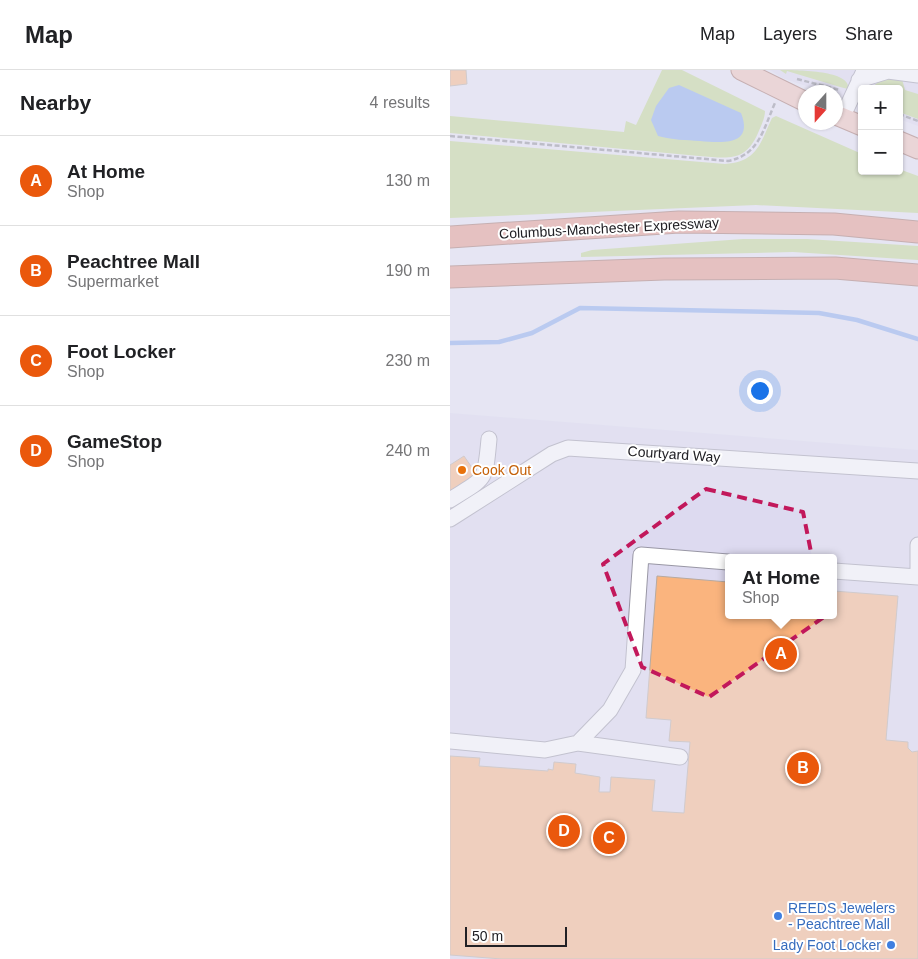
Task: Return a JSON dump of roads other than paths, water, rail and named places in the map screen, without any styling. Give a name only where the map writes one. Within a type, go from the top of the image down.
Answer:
[{"type":"highway","name":"Columbus-Manchester Expressway","points":[[453,235],[679,222],[834,224],[918,232]]},
{"type":"highway","points":[[455,279],[664,269],[835,268],[918,275]]},
{"type":"main road","points":[[741,70],[798,98]]},
{"type":"main road","points":[[843,119],[858,124]]},
{"type":"main road","points":[[903,143],[918,149]]},
{"type":"lane","points":[[843,110],[862,75],[888,71],[913,73]]},
{"type":"lane","points":[[450,500],[482,479],[486,473],[489,439]]},
{"type":"lane","name":"Courtyard Way","points":[[450,519],[552,454],[568,448],[918,471]]},
{"type":"lane","points":[[918,545],[918,571]]},
{"type":"lane","points":[[578,743],[610,710],[632,670],[641,555],[725,562]]},
{"type":"lane","points":[[837,571],[918,577]]},
{"type":"lane","points":[[450,741],[545,750],[578,743],[680,757]]},
{"type":"water","points":[[679,85],[741,113],[744,124],[740,137],[726,142],[718,142],[679,140],[658,136],[651,120],[656,106],[669,88]]},
{"type":"waterway","points":[[450,343],[499,342],[532,333],[580,308],[819,313],[857,320],[918,339]]},
{"type":"place","name":"Cook Out","points":[[462,470]]},
{"type":"place","name":"At Home","points":[[781,654]]},
{"type":"place","name":"Peachtree Mall","points":[[803,768]]},
{"type":"place","name":"GameStop","points":[[564,831]]},
{"type":"place","name":"Foot Locker","points":[[609,838]]},
{"type":"place","name":"REEDS Jewelers - Peachtree Mall","points":[[778,916]]},
{"type":"place","name":"Lady Foot Locker","points":[[891,945]]}]
